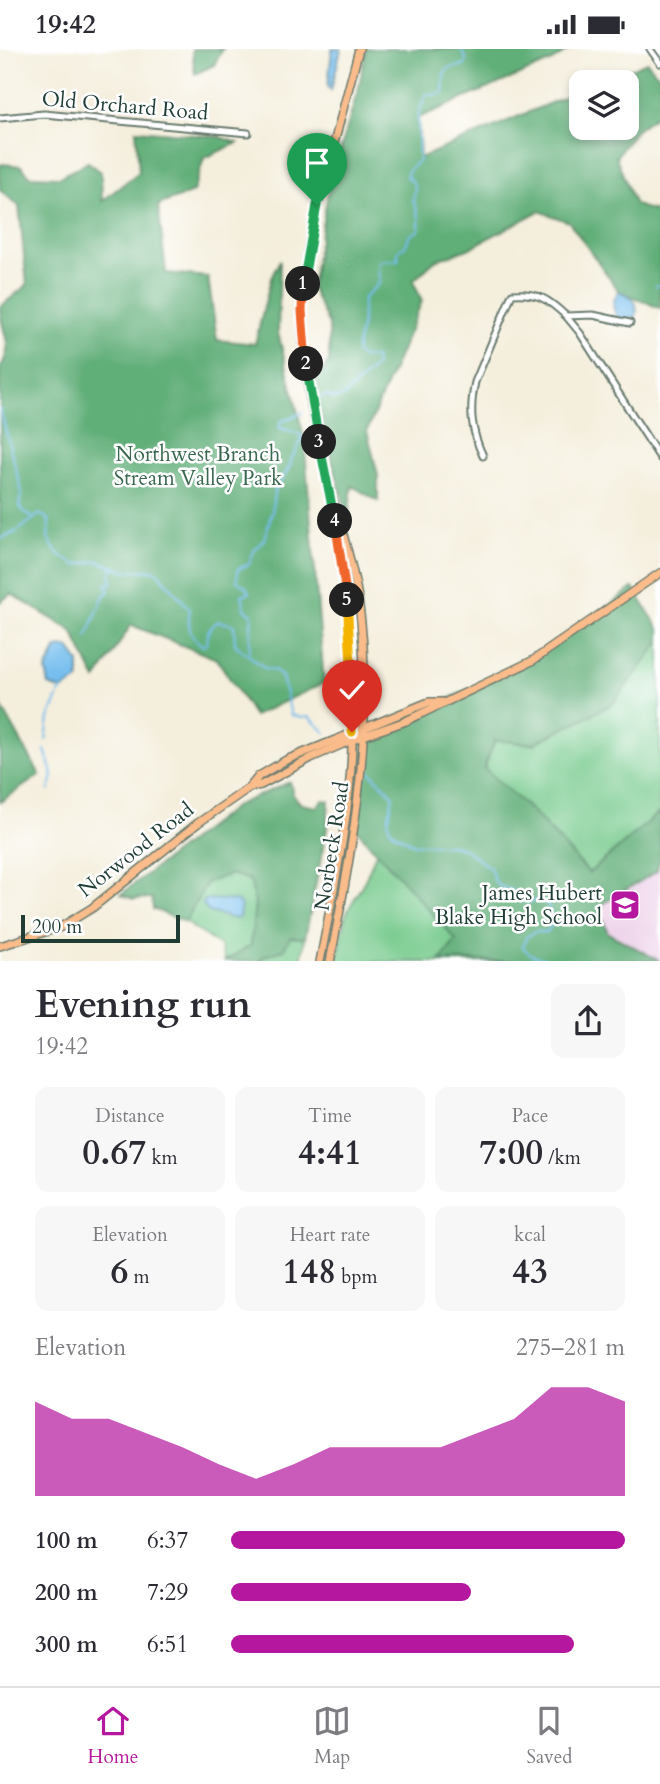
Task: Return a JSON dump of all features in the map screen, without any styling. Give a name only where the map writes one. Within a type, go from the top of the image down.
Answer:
[{"type":"main road","name":"Norbeck Road","points":[[330,961],[355,828],[365,732],[363,645],[350,555],[330,488],[308,384],[302,311],[308,249],[317,205],[359,49]]},
{"type":"main road","name":"Norbeck Road","points":[[320,961],[341,845],[352,736],[349,617],[330,488]]},
{"type":"main road","name":"Norwood Road","points":[[0,946],[61,927],[92,908],[191,828],[250,787],[259,776],[286,760],[365,732],[429,702],[442,702],[531,661],[660,573]]},
{"type":"street","points":[[650,49],[660,63]]},
{"type":"street","name":"Old Orchard Road","points":[[0,118],[44,114],[248,133]]},
{"type":"street","points":[[483,456],[473,429],[472,395],[512,294],[534,295],[549,300],[566,316],[580,333],[660,458]]},
{"type":"street","points":[[566,316],[593,315],[630,323]]},
{"type":"shaded area","name":"James Hubert Blake High School","points":[[660,817],[660,961],[573,935]]},
{"type":"green space","points":[[192,49],[223,49],[214,65],[195,74]]},
{"type":"green space","points":[[366,49],[570,49],[552,61],[418,118],[420,158],[569,95],[569,140],[629,140],[616,157],[635,205],[660,213],[660,308],[619,291],[569,222],[539,211],[468,249],[436,260],[413,281],[422,301],[367,431],[378,475],[378,501],[352,486],[348,517],[324,432],[314,382],[329,362],[329,325],[311,287],[328,193],[359,86]]},
{"type":"green space","points":[[647,62],[660,77],[660,113],[639,128],[639,70],[628,70]]},
{"type":"green space","name":"Northwest Branch Stream Valley Park","points":[[136,130],[220,137],[238,143],[204,158],[193,192],[158,205],[166,273],[208,277],[217,340],[255,344],[271,278],[280,260],[278,333],[304,437],[324,683],[254,716],[217,659],[131,625],[96,680],[72,631],[11,594],[0,602],[0,368],[5,359],[7,345],[0,307],[27,285],[19,206],[0,190],[0,166],[21,166],[30,176],[60,177],[88,162],[101,172],[102,201],[139,172]]},
{"type":"green space","points":[[633,588],[660,630],[660,642],[612,704],[533,744],[495,740],[484,768],[535,814],[589,873],[660,812],[660,857],[657,871],[604,903],[600,912],[608,933],[660,961],[440,961],[456,940],[355,828],[365,736],[532,661]]},
{"type":"green space","points":[[660,642],[660,812],[589,873],[535,814],[484,769],[495,740],[533,744],[612,704]]},
{"type":"green space","points":[[0,704],[40,775],[0,802]]},
{"type":"green space","points":[[290,782],[293,795],[301,804],[317,807],[322,800],[329,801],[327,828],[305,938],[290,937],[283,950],[262,957],[261,961],[225,961],[251,945],[255,903],[250,880],[231,874],[207,882],[185,922],[153,909],[152,898],[133,899],[121,894],[237,805]]},
{"type":"green space","points":[[385,831],[573,935],[630,961],[337,961],[346,914],[366,878]]},
{"type":"green space","points":[[231,874],[250,880],[255,902],[251,945],[225,961],[220,946],[185,922],[207,882]]},
{"type":"green space","points":[[290,937],[305,938],[301,961],[261,961],[262,957],[283,950]]},
{"type":"water","points":[[332,49],[341,49],[331,90],[328,87]]},
{"type":"water","points":[[619,291],[631,297],[635,303],[636,316],[628,320],[617,317],[614,310],[614,301]]},
{"type":"water","points":[[68,647],[79,662],[79,680],[61,690],[49,685],[46,670],[57,648]]},
{"type":"water","points":[[204,900],[236,901],[241,905],[239,918],[209,912],[203,905]]},
{"type":"waterway","points":[[321,398],[326,395],[334,399],[344,396],[376,366],[375,358],[360,357],[356,352],[362,323],[363,299],[380,282],[379,261],[398,260],[398,250],[406,245],[409,236],[419,230],[419,217],[413,200],[415,190],[413,182],[406,176],[419,160],[418,115],[426,94],[443,93],[444,74],[448,68],[465,65],[466,59],[461,49]]},
{"type":"waterway","points":[[656,286],[660,285]]},
{"type":"waterway","points":[[0,409],[22,492],[20,505],[22,510],[33,518]]},
{"type":"waterway","points":[[249,652],[252,614],[245,609],[242,595],[249,593],[246,587],[237,581],[238,569],[249,564],[254,551],[264,539],[272,512],[274,492],[303,438],[298,433],[280,428],[280,422],[302,413]]},
{"type":"waterway","points":[[0,539],[16,532],[40,514],[49,520],[48,538],[56,552],[75,565],[98,561],[125,571],[152,570],[159,573],[190,610],[190,630],[198,642],[203,646],[207,643],[208,631],[218,621],[234,625],[235,644],[265,668],[276,671],[282,677],[291,715],[309,717],[326,733]]},
{"type":"waterway","points":[[87,637],[103,597],[109,590],[106,584],[112,583],[110,574],[114,568]]},
{"type":"waterway","points":[[46,740],[49,718],[61,690]]},
{"type":"waterway","points":[[45,750],[53,776],[49,790]]},
{"type":"waterway","points":[[369,771],[393,795],[388,822],[394,833],[414,844],[463,848],[490,868],[499,886],[513,891],[522,901],[540,899],[548,905],[553,923],[547,932],[535,932],[526,937],[523,947],[536,957],[557,961]]},
{"type":"place","name":"James Hubert Blake High School","points":[[625,905]]},
{"type":"route","points":[[317,205],[303,284],[303,338],[308,384],[330,488],[345,580],[349,617],[352,732]]}]
